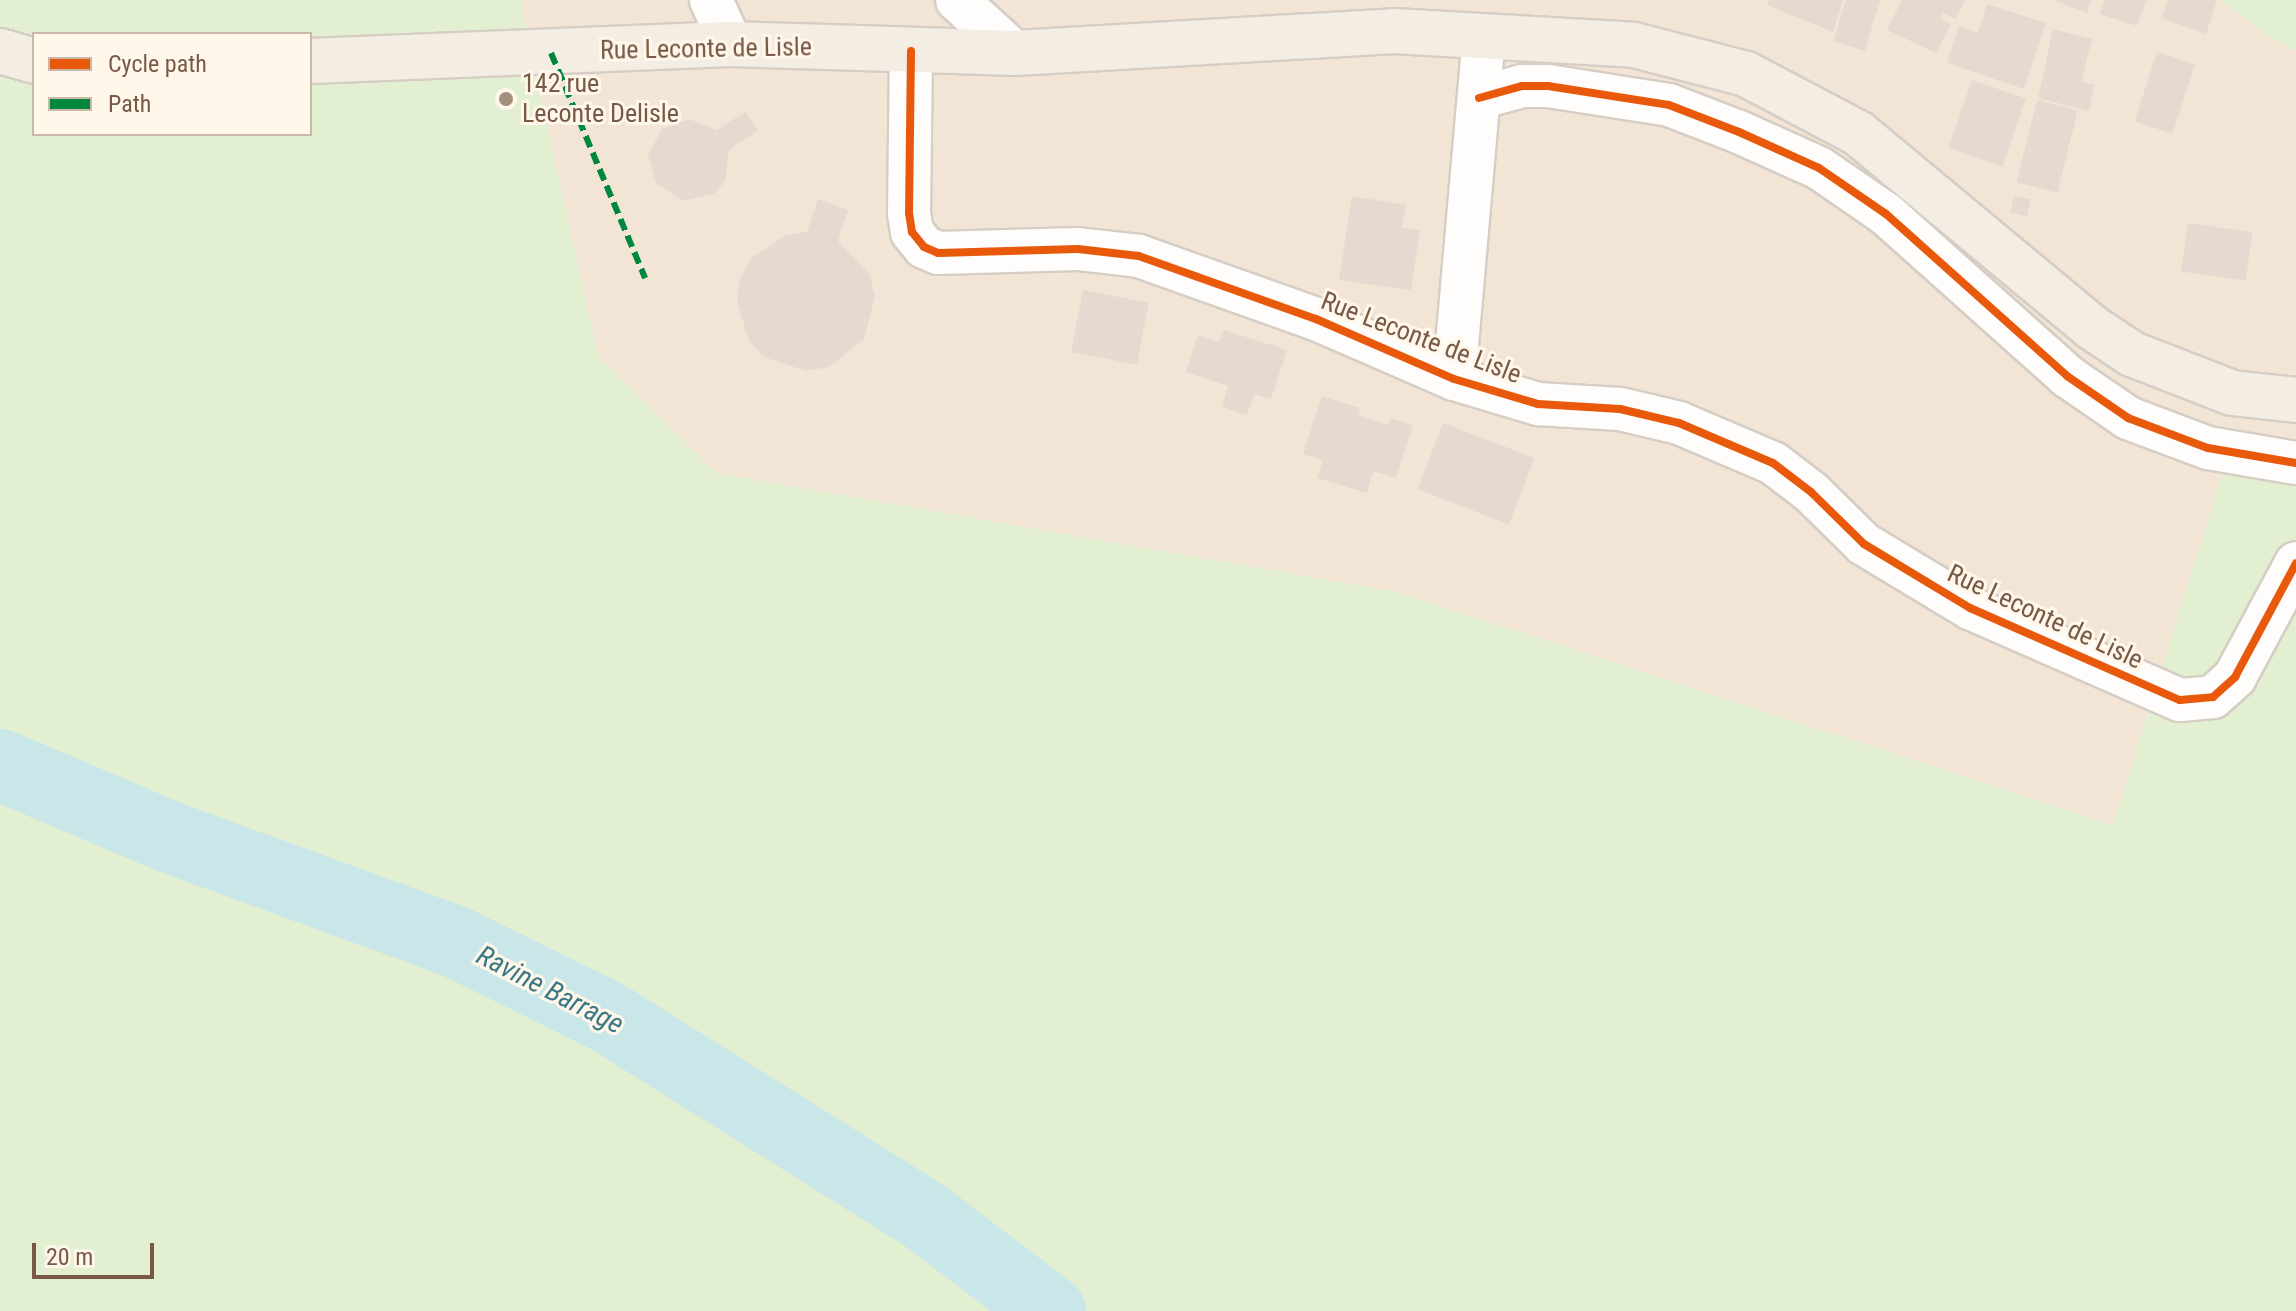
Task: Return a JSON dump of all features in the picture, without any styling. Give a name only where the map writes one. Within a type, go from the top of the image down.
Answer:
[{"type":"main road","name":"Rue Leconte de Lisle","points":[[312,61],[731,44],[1015,53],[1394,31],[1634,45],[1696,57],[1781,88],[1858,133],[2093,328],[2132,354],[2232,393],[2296,400]]},
{"type":"main road","points":[[0,51],[32,60]]},
{"type":"street","points":[[711,0],[731,44]]},
{"type":"street","points":[[957,0],[1015,53]]},
{"type":"street","name":"Rue Leconte de Lisle","points":[[1454,379],[1484,36]]},
{"type":"street","name":"Rue Leconte de Lisle","points":[[911,51],[909,213],[912,232],[924,247],[952,256],[1078,249],[1139,256],[1316,319],[1454,379],[1538,404],[1620,409],[1679,423],[1773,463],[1811,492],[1864,544],[1909,574],[1970,608],[2180,700],[2213,697],[2235,677],[2296,563]]},
{"type":"street","points":[[1479,98],[1522,86],[1548,86],[1669,105],[1739,132],[1819,168],[1886,214],[2067,376],[2128,418],[2208,448],[2296,463]]},
{"type":"shaded area","points":[[524,0],[2220,0],[2269,37],[2296,50],[2296,450],[2225,465],[2114,825],[1397,592],[716,473],[598,356],[523,16]]},
{"type":"green space","points":[[0,0],[524,0],[523,17],[598,356],[716,473],[1397,592],[2113,825],[2225,465],[2296,450],[2296,1311],[0,1311]]},
{"type":"green space","points":[[2220,0],[2296,0],[2296,50],[2269,37]]},
{"type":"building","points":[[1769,0],[1843,0],[1833,32],[1767,5]]},
{"type":"building","points":[[1846,0],[1880,0],[1865,51],[1833,41]]},
{"type":"building","points":[[1902,0],[1965,0],[1956,19],[1943,13],[1941,19],[1951,25],[1936,53],[1887,30]]},
{"type":"building","points":[[2053,0],[2091,0],[2087,13]]},
{"type":"building","points":[[2104,0],[2146,0],[2137,26],[2100,14]]},
{"type":"building","points":[[2168,0],[2217,0],[2206,34],[2162,18]]},
{"type":"building","points":[[1987,4],[2046,23],[2024,89],[1947,63],[1959,26],[1978,33]]},
{"type":"building","points":[[2053,29],[2092,39],[2081,82],[2095,85],[2089,111],[2038,98]]},
{"type":"building","points":[[2157,52],[2195,64],[2172,134],[2134,121]]},
{"type":"building","points":[[1972,80],[2026,99],[2002,167],[1949,148]]},
{"type":"building","points":[[2037,100],[2078,110],[2057,193],[2016,182]]},
{"type":"building","points":[[745,112],[758,130],[729,150],[725,181],[714,194],[683,201],[656,183],[648,155],[662,129],[689,119],[717,130]]},
{"type":"building","points":[[1352,196],[1406,205],[1402,228],[1420,230],[1411,290],[1339,280]]},
{"type":"building","points":[[2014,196],[2031,200],[2027,216],[2010,213]]},
{"type":"building","points":[[818,199],[848,210],[838,241],[869,273],[875,296],[864,339],[829,367],[806,371],[764,357],[749,341],[737,301],[740,279],[750,259],[786,235],[807,232]]},
{"type":"building","points":[[2188,223],[2252,232],[2246,281],[2181,272]]},
{"type":"building","points":[[1083,290],[1149,303],[1137,365],[1071,352]]},
{"type":"building","points":[[1224,330],[1287,350],[1271,399],[1254,394],[1247,415],[1222,407],[1228,386],[1186,372],[1198,335],[1219,342]]},
{"type":"building","points":[[1322,396],[1360,408],[1358,415],[1388,425],[1390,418],[1413,425],[1396,478],[1373,471],[1367,493],[1317,478],[1323,460],[1303,454]]},
{"type":"building","points":[[1443,423],[1534,458],[1509,524],[1418,489]]},
{"type":"waterway","name":"Ravine Barrage","points":[[0,765],[172,838],[454,941],[606,1016],[926,1217],[1050,1311]]},
{"type":"marked path","points":[[551,53],[645,278]]},
{"type":"cycle path","points":[[911,51],[909,213],[912,232],[924,247],[938,253],[1078,249],[1139,256],[1316,319],[1454,379],[1538,404],[1620,409],[1679,423],[1773,463],[1811,492],[1864,544],[1970,608],[2180,700],[2213,697],[2235,677],[2296,563]]},
{"type":"cycle path","points":[[1479,98],[1522,86],[1548,86],[1669,105],[1739,132],[1819,168],[1886,214],[2067,376],[2128,418],[2208,448],[2296,463]]},
{"type":"place","name":"142 rue Leconte Delisle","points":[[506,99]]}]
